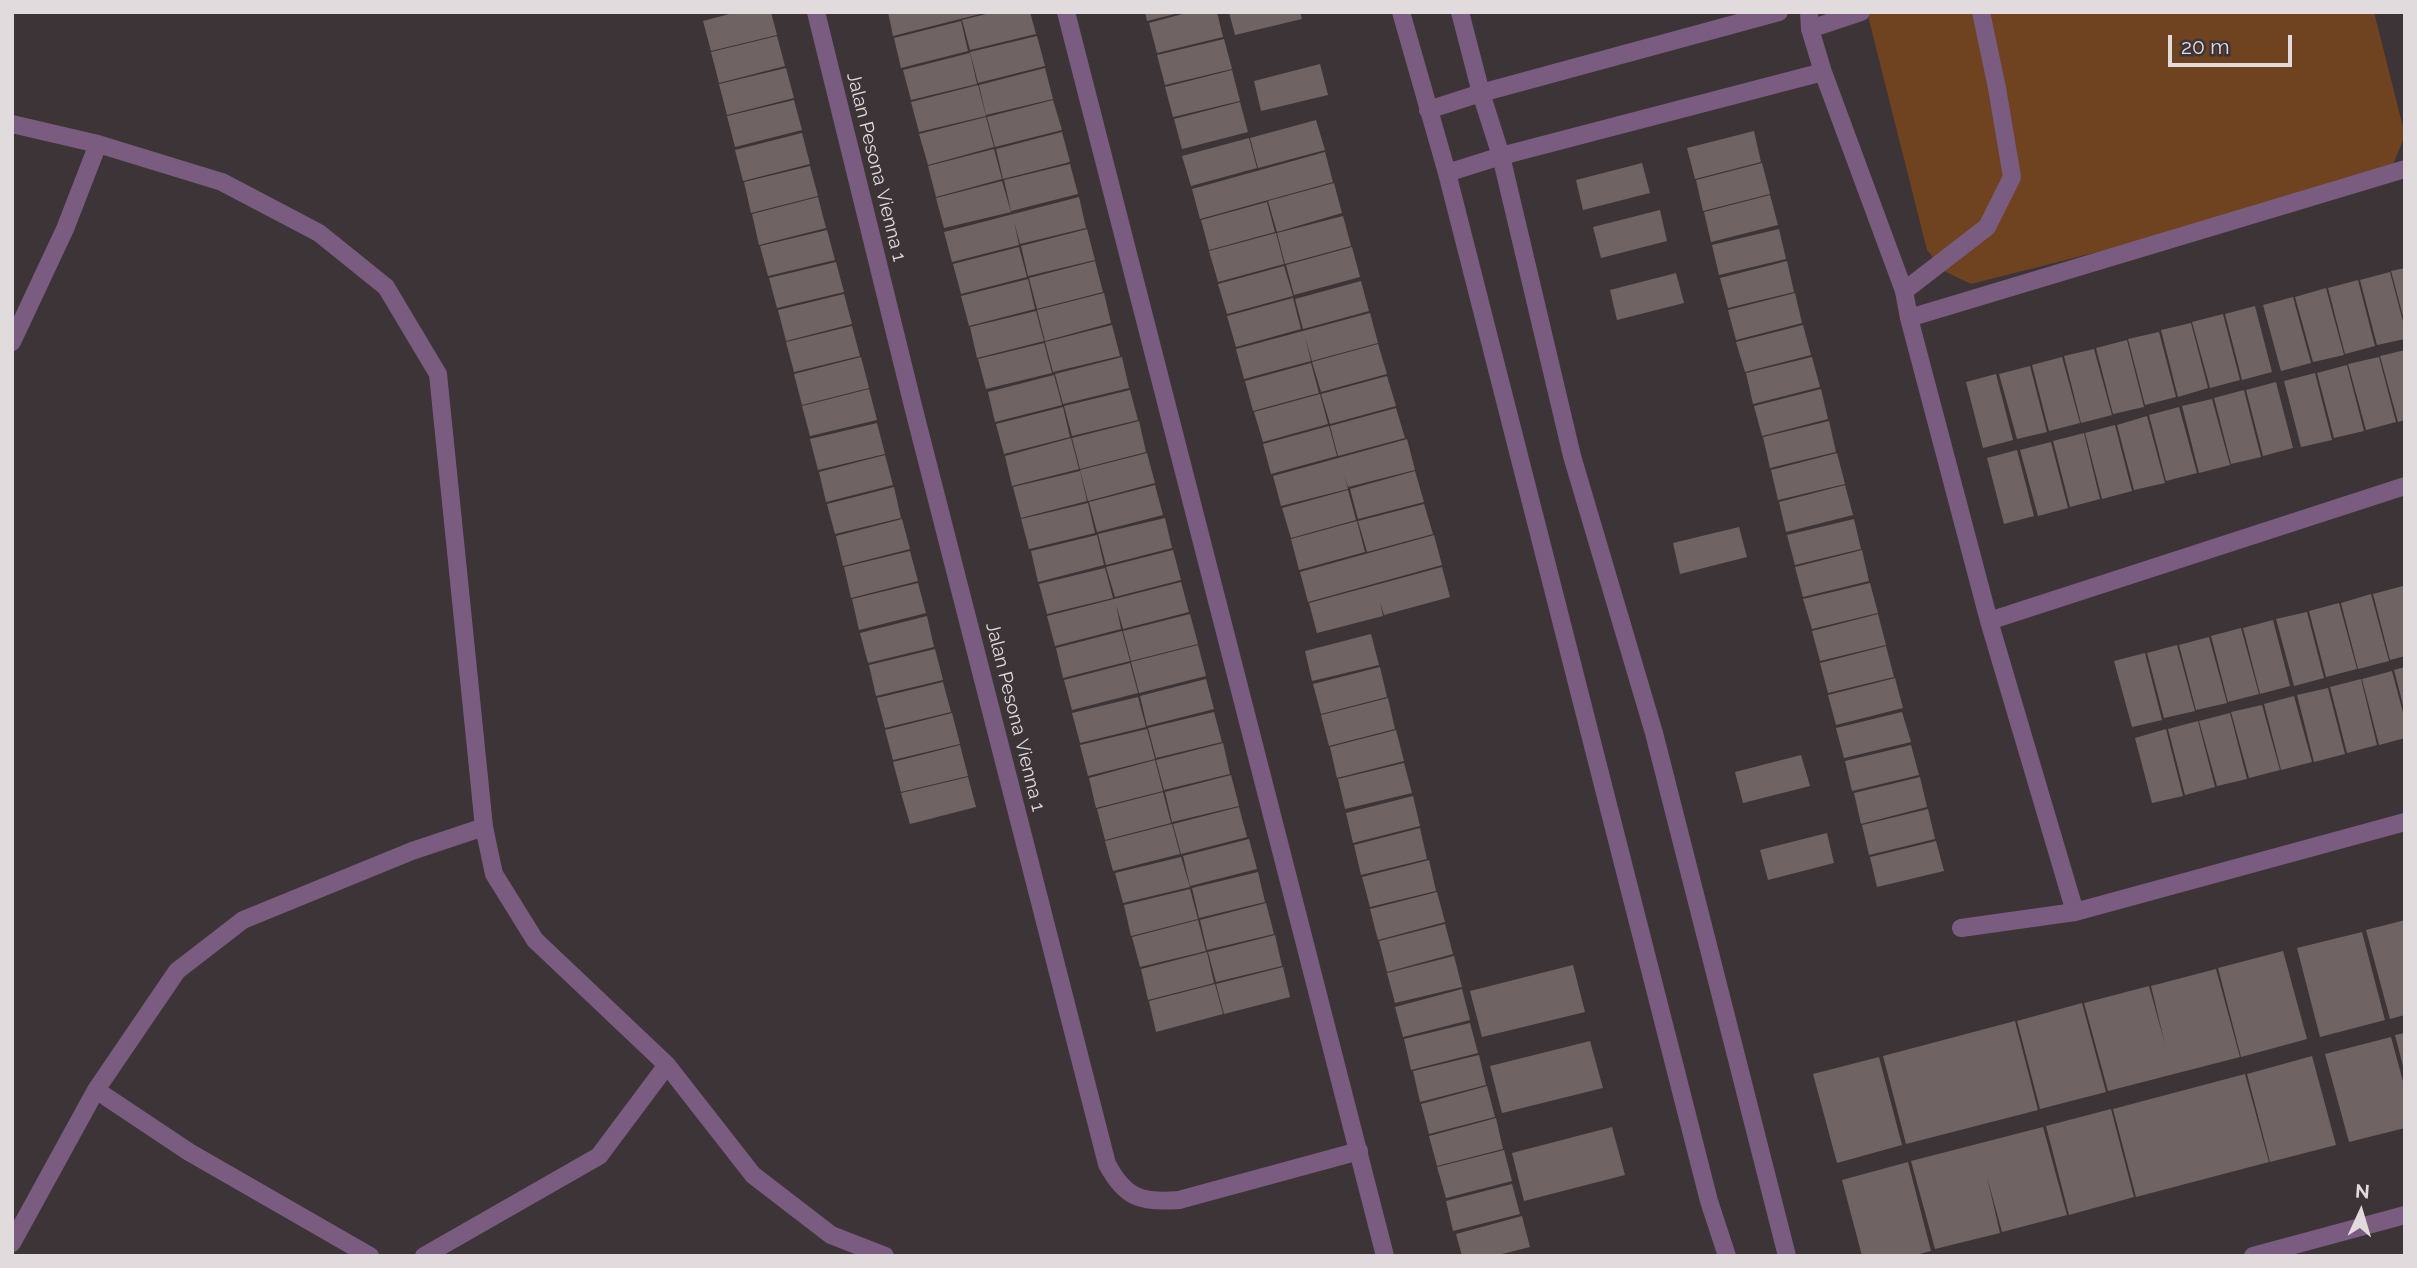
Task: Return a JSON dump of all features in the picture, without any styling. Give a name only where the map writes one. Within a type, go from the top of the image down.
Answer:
[{"type":"street","name":"Jalan Pesona Vienna 1","points":[[816,12],[1107,1164],[1117,1182],[1135,1197],[1155,1202],[1203,1194],[1359,1151]]},
{"type":"street","points":[[1066,12],[1385,1256]]},
{"type":"street","points":[[1401,12],[1447,173],[1699,1162],[1727,1256]]},
{"type":"street","points":[[1460,12],[1500,156],[1572,456],[1654,733],[1787,1256]]},
{"type":"street","points":[[1428,110],[1481,93],[1779,12]]},
{"type":"street","points":[[1861,12],[1809,21],[1823,72],[1905,291],[1909,318],[1989,621],[2075,912]]},
{"type":"street","points":[[1905,291],[1987,227],[2012,177],[1981,12]]},
{"type":"street","points":[[1447,173],[1500,156],[1823,72]]},
{"type":"street","points":[[12,124],[98,144],[222,182],[319,233],[386,287],[438,374],[484,827],[494,874],[535,940],[667,1065],[753,1175],[831,1235],[885,1256]]},
{"type":"street","points":[[12,342],[65,229],[98,144]]},
{"type":"street","points":[[1909,318],[2405,169]]},
{"type":"street","points":[[1989,621],[2405,485]]},
{"type":"street","points":[[1961,928],[2075,912],[2405,822]]},
{"type":"street","points":[[12,1242],[96,1090],[177,971],[243,920],[412,851],[484,827]]},
{"type":"street","points":[[424,1256],[599,1156],[667,1065]]},
{"type":"street","points":[[96,1090],[189,1153],[370,1256]]},
{"type":"street","points":[[2253,1256],[2405,1214]]},
{"type":"shaded area","points":[[1867,12],[2374,12],[2405,135],[2393,165],[2362,185],[1971,284],[1944,271],[1927,250]]},
{"type":"building","points":[[737,12],[771,12],[777,35],[711,51],[703,21]]},
{"type":"building","points":[[888,12],[984,12],[984,13],[893,36]]},
{"type":"building","points":[[994,12],[1030,12],[1036,34],[970,50],[962,20]]},
{"type":"building","points":[[1145,12],[1179,12],[1179,13],[1147,21]]},
{"type":"building","points":[[1190,12],[1217,12],[1223,37],[1157,53],[1149,23]]},
{"type":"building","points":[[1229,12],[1300,12],[1302,19],[1235,35]]},
{"type":"building","points":[[961,21],[968,51],[901,68],[894,38]]},
{"type":"building","points":[[777,36],[785,66],[719,83],[711,52]]},
{"type":"building","points":[[1037,36],[1045,66],[978,83],[970,52]]},
{"type":"building","points":[[1224,39],[1232,69],[1165,85],[1157,55]]},
{"type":"building","points":[[970,53],[977,84],[911,100],[903,70]]},
{"type":"building","points":[[1320,64],[1328,95],[1261,111],[1254,81]]},
{"type":"building","points":[[786,68],[794,98],[727,115],[719,84]]},
{"type":"building","points":[[1045,68],[1053,99],[986,115],[979,85]]},
{"type":"building","points":[[1232,70],[1240,101],[1173,117],[1165,87]]},
{"type":"building","points":[[978,85],[986,116],[919,132],[911,102]]},
{"type":"building","points":[[794,100],[802,130],[735,147],[727,116]]},
{"type":"building","points":[[1053,100],[1062,130],[995,147],[987,117]]},
{"type":"building","points":[[1240,102],[1248,132],[1182,149],[1174,119]]},
{"type":"building","points":[[986,117],[994,147],[928,165],[919,134]]},
{"type":"building","points":[[1316,120],[1325,150],[1258,168],[1250,138]]},
{"type":"building","points":[[1754,131],[1761,162],[1695,179],[1687,148]]},
{"type":"building","points":[[1062,132],[1070,162],[1003,179],[996,149]]},
{"type":"building","points":[[802,133],[810,164],[743,181],[735,150]]},
{"type":"building","points":[[1249,138],[1257,168],[1191,186],[1182,156]]},
{"type":"building","points":[[994,149],[1002,179],[936,197],[928,166]]},
{"type":"building","points":[[1325,152],[1333,182],[1200,219],[1192,189]]},
{"type":"building","points":[[1642,163],[1650,193],[1583,210],[1576,180]]},
{"type":"building","points":[[1762,163],[1770,194],[1703,211],[1696,180]]},
{"type":"building","points":[[1070,164],[1078,194],[1011,211],[1004,180]]},
{"type":"building","points":[[810,166],[818,196],[751,213],[744,182]]},
{"type":"building","points":[[1002,181],[1011,212],[944,228],[936,198]]},
{"type":"building","points":[[1334,183],[1342,213],[1277,232],[1268,201]]},
{"type":"building","points":[[1770,195],[1778,225],[1711,242],[1704,212]]},
{"type":"building","points":[[818,197],[826,228],[759,245],[752,214]]},
{"type":"building","points":[[1079,197],[1086,228],[1020,244],[1014,221],[1019,245],[952,262],[944,232]]},
{"type":"building","points":[[1267,202],[1275,232],[1209,250],[1201,220]]},
{"type":"building","points":[[1660,210],[1667,241],[1601,258],[1593,227]]},
{"type":"building","points":[[1343,216],[1351,246],[1285,264],[1277,233]]},
{"type":"building","points":[[1087,229],[1095,260],[1028,276],[1021,246]]},
{"type":"building","points":[[1779,229],[1786,259],[1719,275],[1712,245]]},
{"type":"building","points":[[827,230],[835,260],[768,276],[760,246]]},
{"type":"building","points":[[1276,233],[1284,264],[1218,282],[1209,251]]},
{"type":"building","points":[[1019,247],[1027,277],[961,294],[953,264]]},
{"type":"building","points":[[1352,247],[1360,277],[1294,295],[1286,265]]},
{"type":"building","points":[[1095,261],[1103,292],[1037,309],[1029,278]]},
{"type":"building","points":[[1787,261],[1794,292],[1728,308],[1720,278]]},
{"type":"building","points":[[836,262],[844,292],[777,308],[769,278]]},
{"type":"building","points":[[1284,266],[1293,296],[1227,314],[1218,284]]},
{"type":"building","points":[[2405,268],[2405,319],[2404,320],[2391,271]]},
{"type":"building","points":[[2390,272],[2405,329],[2405,339],[2377,345],[2360,280]]},
{"type":"building","points":[[1676,273],[1684,303],[1617,320],[1610,290]]},
{"type":"building","points":[[1028,279],[1035,309],[969,326],[961,296]]},
{"type":"building","points":[[2358,280],[2375,346],[2345,354],[2328,288]]},
{"type":"building","points":[[1361,281],[1369,311],[1303,329],[1295,299]]},
{"type":"building","points":[[2326,288],[2344,355],[2313,362],[2295,297]]},
{"type":"building","points":[[1104,293],[1111,323],[1045,341],[1037,310]]},
{"type":"building","points":[[1795,293],[1802,323],[1736,340],[1728,310]]},
{"type":"building","points":[[844,294],[852,324],[786,341],[778,310]]},
{"type":"building","points":[[2293,297],[2311,363],[2281,371],[2263,305]]},
{"type":"building","points":[[1293,298],[1301,329],[1236,347],[1227,316]]},
{"type":"building","points":[[2255,306],[2272,372],[2242,380],[2225,314]]},
{"type":"building","points":[[1036,311],[1044,341],[977,358],[970,327]]},
{"type":"building","points":[[1370,313],[1378,343],[1312,361],[1305,337],[1311,361],[1244,379],[1236,349]]},
{"type":"building","points":[[2223,314],[2240,380],[2210,388],[2192,322]]},
{"type":"building","points":[[2191,323],[2208,388],[2178,397],[2161,330]]},
{"type":"building","points":[[1112,325],[1120,356],[1053,372],[1045,342]]},
{"type":"building","points":[[1803,325],[1811,355],[1745,372],[1736,342]]},
{"type":"building","points":[[852,326],[860,356],[794,372],[786,342]]},
{"type":"building","points":[[2159,332],[2176,397],[2145,405],[2128,339]]},
{"type":"building","points":[[2127,340],[2144,407],[2113,414],[2096,348]]},
{"type":"building","points":[[1044,343],[1052,373],[986,389],[978,359]]},
{"type":"building","points":[[1378,344],[1387,374],[1321,392],[1312,362]]},
{"type":"building","points":[[2094,349],[2112,415],[2081,423],[2064,356]]},
{"type":"building","points":[[2405,350],[2405,420],[2398,422],[2380,356]]},
{"type":"building","points":[[861,357],[869,388],[802,405],[794,374]]},
{"type":"building","points":[[1122,357],[1129,388],[1063,404],[1055,374]]},
{"type":"building","points":[[1812,357],[1820,387],[1753,404],[1746,373]]},
{"type":"building","points":[[2062,357],[2080,423],[2049,431],[2032,365]]},
{"type":"building","points":[[2379,357],[2396,422],[2366,430],[2348,364]]},
{"type":"building","points":[[1311,363],[1319,393],[1253,411],[1245,381]]},
{"type":"building","points":[[2347,365],[2364,431],[2334,438],[2317,373]]},
{"type":"building","points":[[2030,366],[2047,432],[2017,439],[1999,374]]},
{"type":"building","points":[[2315,373],[2332,440],[2301,447],[2284,381]]},
{"type":"building","points":[[1996,374],[2013,440],[1983,448],[1966,382]]},
{"type":"building","points":[[1054,375],[1062,405],[995,422],[988,392]]},
{"type":"building","points":[[1387,376],[1396,406],[1330,424],[1321,394]]},
{"type":"building","points":[[2276,382],[2293,448],[2263,456],[2246,390]]},
{"type":"building","points":[[869,389],[877,420],[810,436],[802,406]]},
{"type":"building","points":[[1821,389],[1828,419],[1762,436],[1754,406]]},
{"type":"building","points":[[1130,390],[1138,420],[1072,436],[1064,406]]},
{"type":"building","points":[[2244,390],[2261,457],[2231,464],[2214,398]]},
{"type":"building","points":[[1320,394],[1328,424],[1263,442],[1254,412]]},
{"type":"building","points":[[2212,399],[2230,465],[2199,473],[2182,406]]},
{"type":"building","points":[[1063,407],[1070,437],[1004,454],[996,424]]},
{"type":"building","points":[[2179,407],[2197,473],[2166,481],[2149,415]]},
{"type":"building","points":[[1396,408],[1405,438],[1338,456],[1330,426]]},
{"type":"building","points":[[2147,416],[2165,483],[2134,490],[2117,425]]},
{"type":"building","points":[[1139,421],[1146,452],[1080,469],[1072,438]]},
{"type":"building","points":[[1829,421],[1836,452],[1770,468],[1763,437]]},
{"type":"building","points":[[877,423],[885,454],[818,470],[810,439]]},
{"type":"building","points":[[2115,425],[2132,491],[2102,499],[2085,433]]},
{"type":"building","points":[[1329,426],[1337,456],[1271,474],[1263,444]]},
{"type":"building","points":[[2084,433],[2100,499],[2070,507],[2053,441]]},
{"type":"building","points":[[1071,438],[1079,469],[1012,486],[1005,456]]},
{"type":"building","points":[[1407,439],[1415,470],[1348,487],[1344,475],[1348,489],[1281,506],[1273,476]]},
{"type":"building","points":[[2051,442],[2068,508],[2038,516],[2020,450]]},
{"type":"building","points":[[2017,450],[2034,516],[2004,524],[1987,458]]},
{"type":"building","points":[[1147,453],[1155,483],[1088,501],[1080,470]]},
{"type":"building","points":[[1837,453],[1845,484],[1778,500],[1771,470]]},
{"type":"building","points":[[885,455],[893,485],[826,502],[819,472]]},
{"type":"building","points":[[1080,471],[1087,501],[1021,518],[1013,487]]},
{"type":"building","points":[[1415,471],[1424,502],[1358,519],[1350,489]]},
{"type":"building","points":[[1155,485],[1163,515],[1097,532],[1089,502]]},
{"type":"building","points":[[1845,485],[1853,515],[1786,532],[1779,502]]},
{"type":"building","points":[[894,487],[901,518],[835,534],[827,504]]},
{"type":"building","points":[[1348,490],[1356,520],[1291,538],[1282,508]]},
{"type":"building","points":[[1088,503],[1095,533],[1029,549],[1021,519]]},
{"type":"building","points":[[1424,504],[1433,534],[1367,552],[1358,521]]},
{"type":"building","points":[[1165,518],[1172,548],[1106,565],[1098,534]]},
{"type":"building","points":[[902,519],[910,549],[843,566],[836,536]]},
{"type":"building","points":[[1854,519],[1861,549],[1795,565],[1787,535]]},
{"type":"building","points":[[1357,521],[1365,552],[1299,570],[1291,539]]},
{"type":"building","points":[[1739,527],[1747,557],[1680,574],[1673,543]]},
{"type":"building","points":[[1097,535],[1104,565],[1038,582],[1031,551]]},
{"type":"building","points":[[1434,535],[1442,565],[1308,602],[1300,572]]},
{"type":"building","points":[[1173,550],[1181,580],[1115,597],[1106,567]]},
{"type":"building","points":[[1862,550],[1869,581],[1803,597],[1795,567]]},
{"type":"building","points":[[910,551],[918,581],[851,598],[844,567]]},
{"type":"building","points":[[1442,567],[1450,597],[1384,615],[1380,602],[1383,616],[1317,633],[1309,603]]},
{"type":"building","points":[[1105,568],[1113,598],[1047,614],[1039,584]]},
{"type":"building","points":[[1181,582],[1189,612],[1123,629],[1116,604],[1121,629],[1055,646],[1047,616]]},
{"type":"building","points":[[918,583],[926,613],[859,630],[852,599]]},
{"type":"building","points":[[1870,583],[1878,613],[1812,629],[1803,599]]},
{"type":"building","points":[[2403,586],[2405,656],[2390,660],[2373,594]]},
{"type":"building","points":[[2371,594],[2389,661],[2358,669],[2341,603]]},
{"type":"building","points":[[2339,603],[2357,669],[2326,677],[2309,611]]},
{"type":"building","points":[[2307,612],[2324,678],[2294,686],[2276,619]]},
{"type":"building","points":[[1190,614],[1198,644],[1131,661],[1123,631]]},
{"type":"building","points":[[1878,614],[1886,645],[1820,661],[1812,631]]},
{"type":"building","points":[[927,616],[934,647],[868,663],[860,633]]},
{"type":"building","points":[[2273,620],[2290,686],[2260,694],[2243,628]]},
{"type":"building","points":[[2241,628],[2259,694],[2228,702],[2211,636]]},
{"type":"building","points":[[1122,631],[1130,661],[1063,678],[1056,648]]},
{"type":"building","points":[[1371,634],[1379,665],[1312,681],[1305,651]]},
{"type":"building","points":[[2209,637],[2227,703],[2196,710],[2179,645]]},
{"type":"building","points":[[1198,645],[1206,676],[1139,693],[1131,662]]},
{"type":"building","points":[[2177,645],[2195,711],[2164,718],[2147,653]]},
{"type":"building","points":[[1886,646],[1894,677],[1828,693],[1820,663]]},
{"type":"building","points":[[935,649],[943,680],[876,696],[869,665]]},
{"type":"building","points":[[2145,653],[2162,720],[2132,727],[2114,661]]},
{"type":"building","points":[[1130,663],[1138,693],[1072,710],[1064,680]]},
{"type":"building","points":[[1380,667],[1387,697],[1321,714],[1313,684]]},
{"type":"building","points":[[2405,667],[2405,708],[2404,709],[2394,670]]},
{"type":"building","points":[[2392,671],[2405,720],[2405,738],[2379,745],[2362,679]]},
{"type":"building","points":[[1895,678],[1903,708],[1836,725],[1828,695]]},
{"type":"building","points":[[1206,679],[1214,709],[1147,726],[1140,696]]},
{"type":"building","points":[[2361,679],[2377,745],[2347,753],[2330,687]]},
{"type":"building","points":[[943,682],[951,712],[885,728],[877,698]]},
{"type":"building","points":[[2328,688],[2345,754],[2314,762],[2297,695]]},
{"type":"building","points":[[2294,696],[2312,762],[2281,770],[2264,704]]},
{"type":"building","points":[[1138,697],[1146,727],[1080,743],[1072,713]]},
{"type":"building","points":[[1388,698],[1395,729],[1329,746],[1321,715]]},
{"type":"building","points":[[2262,705],[2280,770],[2249,778],[2231,712]]},
{"type":"building","points":[[1214,712],[1222,742],[1156,758],[1148,728]]},
{"type":"building","points":[[1902,712],[1911,742],[1844,758],[1836,728]]},
{"type":"building","points":[[952,713],[960,744],[893,760],[885,730]]},
{"type":"building","points":[[2230,713],[2247,779],[2217,786],[2199,721]]},
{"type":"building","points":[[2198,721],[2215,787],[2185,795],[2168,729]]},
{"type":"building","points":[[1147,729],[1155,759],[1088,776],[1080,745]]},
{"type":"building","points":[[2166,729],[2183,796],[2152,803],[2135,738]]},
{"type":"building","points":[[1396,730],[1404,761],[1337,778],[1330,747]]},
{"type":"building","points":[[1223,743],[1230,774],[1164,790],[1156,760]]},
{"type":"building","points":[[960,745],[968,776],[901,792],[893,762]]},
{"type":"building","points":[[1911,745],[1919,775],[1852,791],[1845,761]]},
{"type":"building","points":[[1801,755],[1810,786],[1743,803],[1735,772]]},
{"type":"building","points":[[1155,760],[1163,791],[1096,808],[1089,778]]},
{"type":"building","points":[[1404,763],[1412,793],[1345,809],[1338,779]]},
{"type":"building","points":[[1231,775],[1239,806],[1172,822],[1165,792]]},
{"type":"building","points":[[968,777],[976,807],[910,824],[901,793]]},
{"type":"building","points":[[1920,777],[1927,807],[1861,824],[1854,793]]},
{"type":"building","points":[[1163,792],[1171,823],[1105,840],[1097,809]]},
{"type":"building","points":[[1413,796],[1420,826],[1353,843],[1346,813]]},
{"type":"building","points":[[1239,807],[1247,837],[1181,854],[1173,824]]},
{"type":"building","points":[[1928,809],[1935,839],[1869,855],[1862,825]]},
{"type":"building","points":[[1172,824],[1180,854],[1113,871],[1105,841]]},
{"type":"building","points":[[1420,828],[1427,859],[1361,875],[1354,845]]},
{"type":"building","points":[[1827,833],[1834,863],[1768,880],[1760,850]]},
{"type":"building","points":[[1249,839],[1257,869],[1190,886],[1183,856]]},
{"type":"building","points":[[1936,841],[1944,871],[1877,887],[1870,857]]},
{"type":"building","points":[[1181,857],[1190,887],[1123,903],[1115,873]]},
{"type":"building","points":[[1429,860],[1436,891],[1370,907],[1362,877]]},
{"type":"building","points":[[1258,872],[1265,902],[1199,918],[1192,888]]},
{"type":"building","points":[[1190,889],[1198,919],[1131,936],[1124,905]]},
{"type":"building","points":[[1437,892],[1445,922],[1378,940],[1370,909]]},
{"type":"building","points":[[1266,903],[1274,934],[1207,950],[1200,920]]},
{"type":"building","points":[[1198,920],[1206,951],[1140,967],[1132,937]]},
{"type":"building","points":[[2405,920],[2405,1015],[2390,1019],[2366,930]]},
{"type":"building","points":[[1445,924],[1453,954],[1387,972],[1379,941]]},
{"type":"building","points":[[2362,932],[2385,1020],[2320,1037],[2297,948]]},
{"type":"building","points":[[1275,935],[1282,966],[1216,982],[1208,952]]},
{"type":"building","points":[[2283,951],[2307,1039],[2241,1057],[2218,968]]},
{"type":"building","points":[[1207,952],[1214,983],[1148,1000],[1141,969]]},
{"type":"building","points":[[1454,956],[1462,987],[1395,1003],[1387,973]]},
{"type":"building","points":[[1573,965],[1585,1012],[1482,1037],[1470,991]]},
{"type":"building","points":[[1283,967],[1290,997],[1224,1014],[1216,984]]},
{"type":"building","points":[[2216,969],[2240,1057],[2108,1091],[2084,1003],[2149,986],[2165,1044],[2151,986]]},
{"type":"building","points":[[1215,984],[1223,1014],[1156,1032],[1149,1001]]},
{"type":"building","points":[[1462,989],[1470,1020],[1403,1037],[1395,1007]]},
{"type":"building","points":[[2082,1003],[2106,1092],[2040,1109],[2017,1021]]},
{"type":"building","points":[[2015,1021],[2038,1110],[1906,1144],[1883,1056]]},
{"type":"building","points":[[1470,1023],[1478,1053],[1411,1070],[1404,1039]]},
{"type":"building","points":[[2405,1033],[2405,1070],[2404,1070],[2395,1035]]},
{"type":"building","points":[[2391,1037],[2405,1089],[2405,1128],[2349,1142],[2325,1054]]},
{"type":"building","points":[[1590,1041],[1603,1088],[1502,1113],[1490,1066]]},
{"type":"building","points":[[1479,1055],[1486,1085],[1420,1102],[1413,1071]]},
{"type":"building","points":[[2312,1056],[2336,1145],[2270,1162],[2247,1074]]},
{"type":"building","points":[[1879,1057],[1902,1145],[1837,1163],[1813,1074]]},
{"type":"building","points":[[2245,1074],[2269,1162],[2136,1197],[2113,1109]]},
{"type":"building","points":[[1487,1086],[1495,1117],[1429,1134],[1421,1104]]},
{"type":"building","points":[[2111,1109],[2134,1197],[2069,1215],[2046,1126]]},
{"type":"building","points":[[1496,1118],[1503,1149],[1437,1166],[1429,1136]]},
{"type":"building","points":[[1612,1127],[1625,1175],[1524,1201],[1512,1153]]},
{"type":"building","points":[[2043,1127],[2067,1215],[2002,1232],[1987,1177],[2000,1233],[1935,1249],[1911,1161]]},
{"type":"building","points":[[1504,1150],[1512,1181],[1446,1198],[1437,1167]]},
{"type":"building","points":[[1908,1162],[1931,1251],[1912,1256],[1862,1256],[1842,1180]]},
{"type":"building","points":[[1512,1184],[1520,1214],[1453,1231],[1446,1201]]},
{"type":"building","points":[[1522,1216],[1530,1247],[1494,1256],[1462,1256],[1456,1234]]}]
